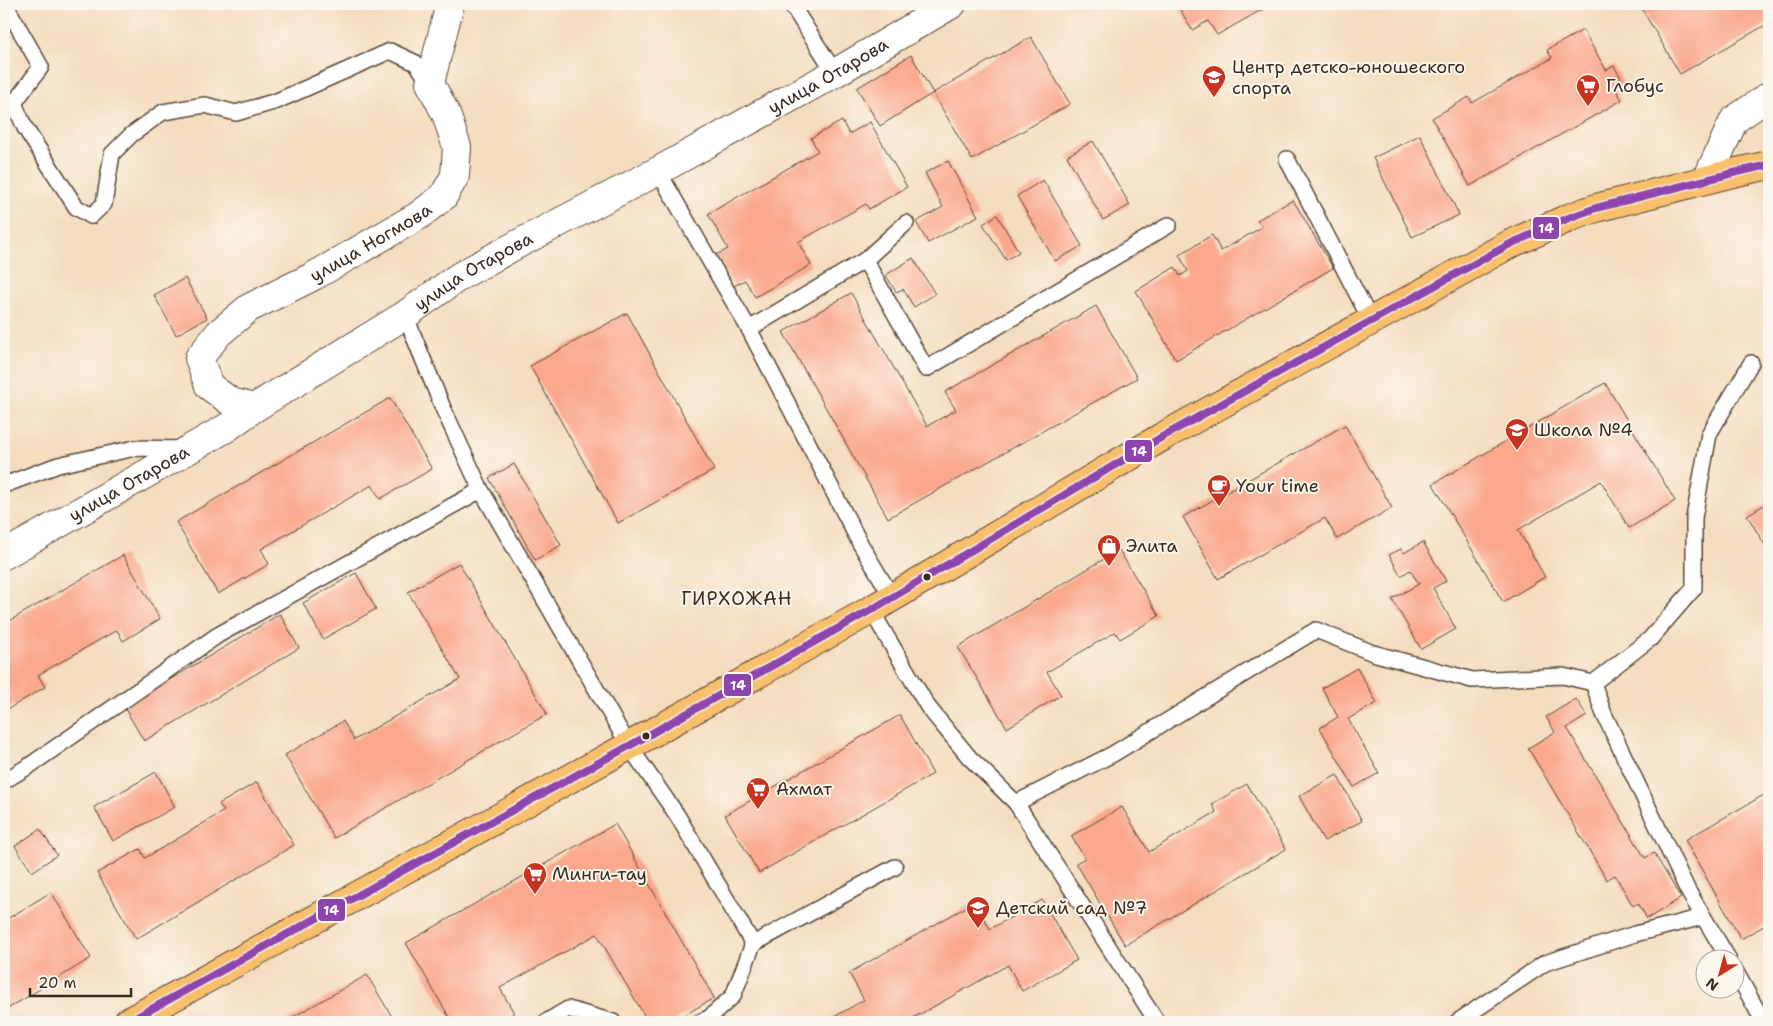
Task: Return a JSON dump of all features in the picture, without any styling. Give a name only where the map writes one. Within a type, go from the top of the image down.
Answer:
[{"type":"main road","points":[[128,1022],[629,746],[882,604],[1162,437],[1510,244],[1596,208],[1769,165]]},
{"type":"street","points":[[430,83],[450,4]]},
{"type":"street","name":"улица Отарова","points":[[4,555],[228,427],[254,408],[405,314],[460,276],[658,171],[835,73],[952,4]]},
{"type":"street","name":"улица Ногмова","points":[[254,408],[232,402],[209,386],[199,358],[219,333],[248,308],[314,276],[418,216],[443,197],[455,176],[457,147],[446,114],[430,83]]},
{"type":"street","points":[[1707,179],[1734,120],[1769,96]]},
{"type":"lane","points":[[5,4],[41,67],[14,103],[25,128],[76,207],[91,216],[104,204],[112,154],[131,135],[164,112],[205,105],[236,113],[277,101],[390,51],[416,63],[430,83]]},
{"type":"lane","points":[[791,4],[835,73]]},
{"type":"lane","points":[[1287,158],[1371,321]]},
{"type":"lane","points":[[658,171],[749,330],[861,545],[882,604],[928,708],[969,757],[1016,803],[1157,1022]]},
{"type":"lane","points":[[749,330],[865,260],[906,223]]},
{"type":"lane","points":[[865,260],[926,369],[1169,226]]},
{"type":"lane","points":[[405,314],[443,408],[480,490],[629,746],[676,816],[753,944]]},
{"type":"lane","points":[[1593,683],[1650,639],[1694,588],[1694,518],[1709,434],[1751,363]]},
{"type":"lane","points":[[4,485],[58,465],[135,448],[188,449]]},
{"type":"lane","points":[[4,781],[38,760],[218,635],[480,490]]},
{"type":"lane","points":[[1016,803],[1113,754],[1316,630],[1373,653],[1472,680],[1563,676],[1593,683]]},
{"type":"lane","points":[[1593,683],[1604,714],[1688,891],[1722,948]]},
{"type":"lane","points":[[700,1022],[709,1018],[733,996],[753,944],[895,867]]},
{"type":"lane","points":[[1457,1022],[1545,963],[1635,934],[1703,917]]},
{"type":"lane","points":[[1746,990],[1758,1012]]},
{"type":"lane","points":[[546,1022],[568,1009],[613,1022]]},
{"type":"building","points":[[1177,4],[1272,4],[1217,35],[1208,21],[1192,30]]},
{"type":"building","points":[[1639,4],[1769,4],[1769,23],[1680,74]]},
{"type":"building","points":[[1583,30],[1606,70],[1614,66],[1624,83],[1615,88],[1622,100],[1470,186],[1432,118],[1469,97],[1472,103],[1552,58],[1547,50]]},
{"type":"building","points":[[1031,37],[1070,104],[972,160],[933,93]]},
{"type":"building","points":[[911,55],[933,93],[880,126],[857,88]]},
{"type":"building","points":[[842,121],[849,134],[870,122],[907,187],[869,209],[866,204],[798,242],[811,265],[755,297],[745,280],[734,286],[716,255],[728,249],[708,214],[818,151],[811,138]]},
{"type":"building","points":[[1420,135],[1459,215],[1412,237],[1373,158]]},
{"type":"building","points":[[1093,141],[1130,205],[1103,220],[1067,156]]},
{"type":"building","points":[[948,161],[978,216],[928,243],[916,222],[943,207],[925,173]]},
{"type":"building","points":[[1043,180],[1082,246],[1055,261],[1017,196]]},
{"type":"building","points":[[1293,200],[1333,268],[1176,360],[1136,291],[1175,267],[1180,276],[1188,271],[1179,255],[1212,235],[1221,251],[1262,227],[1257,220]]},
{"type":"building","points":[[997,215],[1019,252],[1006,260],[983,224]]},
{"type":"building","points":[[913,258],[935,294],[914,307],[903,289],[896,292],[886,275]]},
{"type":"building","points":[[185,278],[207,318],[176,335],[154,295]]},
{"type":"building","points":[[851,293],[927,426],[956,410],[945,392],[1096,306],[1137,378],[888,518],[783,332]]},
{"type":"building","points":[[627,313],[714,470],[618,523],[530,366]]},
{"type":"building","points":[[1605,383],[1675,501],[1629,528],[1601,481],[1518,530],[1545,577],[1503,602],[1433,484]]},
{"type":"building","points":[[390,398],[432,469],[380,499],[372,485],[261,549],[269,564],[218,594],[176,522]]},
{"type":"building","points":[[1345,425],[1392,508],[1337,539],[1325,518],[1218,579],[1183,517]]},
{"type":"building","points":[[514,464],[561,545],[535,560],[489,478]]},
{"type":"building","points":[[1769,502],[1769,552],[1747,515]]},
{"type":"building","points":[[1423,542],[1446,581],[1433,588],[1456,629],[1421,649],[1392,599],[1419,584],[1410,570],[1401,576],[1389,555],[1401,549],[1404,553]]},
{"type":"building","points":[[1119,550],[1159,616],[1120,639],[1115,632],[1047,672],[1061,695],[1007,728],[958,647]]},
{"type":"building","points":[[123,555],[160,619],[123,641],[117,630],[38,675],[45,687],[8,709],[4,702],[4,624]]},
{"type":"building","points":[[459,563],[547,714],[334,838],[285,755],[343,721],[354,740],[460,679],[408,592]]},
{"type":"building","points":[[356,573],[376,609],[323,639],[303,603]]},
{"type":"building","points":[[280,614],[299,648],[144,741],[124,707]]},
{"type":"building","points":[[1357,668],[1377,703],[1348,719],[1379,773],[1354,787],[1320,728],[1338,717],[1322,688]]},
{"type":"building","points":[[1576,699],[1587,716],[1567,728],[1645,858],[1654,853],[1681,898],[1647,919],[1638,903],[1633,906],[1615,875],[1607,880],[1528,748],[1555,732],[1546,717]]},
{"type":"building","points":[[900,715],[933,774],[759,873],[725,815]]},
{"type":"building","points":[[156,772],[175,807],[113,841],[94,807]]},
{"type":"building","points":[[1337,775],[1362,821],[1324,841],[1299,796]]},
{"type":"building","points":[[257,782],[294,845],[136,939],[97,873],[140,849],[145,858],[224,811],[219,804]]},
{"type":"building","points":[[1247,784],[1286,849],[1125,945],[1076,863],[1085,858],[1071,836],[1122,807],[1149,852],[1216,812],[1212,804]]},
{"type":"building","points":[[1769,792],[1769,923],[1741,939],[1685,840]]},
{"type":"building","points":[[615,824],[714,998],[672,1022],[648,1022],[597,934],[500,988],[514,1013],[498,1022],[452,1022],[406,943]]},
{"type":"building","points":[[40,829],[57,855],[32,872],[15,846]]},
{"type":"building","points":[[51,892],[91,958],[4,1011],[4,938],[8,936],[4,929],[4,921]]},
{"type":"building","points":[[1042,900],[1077,960],[1022,991],[1008,965],[906,1022],[825,1022],[864,1000],[849,973],[975,902],[990,929]]},
{"type":"building","points":[[367,975],[395,1022],[284,1022]]},
{"type":"transit line","name":"14","points":[[128,1022],[629,746],[871,610],[1162,437],[1510,244],[1596,208],[1769,165]]},
{"type":"place","name":"Центр детско-юношеского спорта","points":[[1214,98]]},
{"type":"place","name":"Глобус","points":[[1588,107]]},
{"type":"place","name":"Школа №4","points":[[1517,451]]},
{"type":"place","name":"Your time","points":[[1219,507]]},
{"type":"place","name":"Элита","points":[[1109,567]]},
{"type":"place","name":"Ахмат","points":[[758,810]]},
{"type":"place","name":"Минги-тау","points":[[535,895]]},
{"type":"place","name":"Детский сад №7","points":[[978,929]]},
{"type":"district","name":"ГИРХОЖАН","points":[[737,598]]}]
